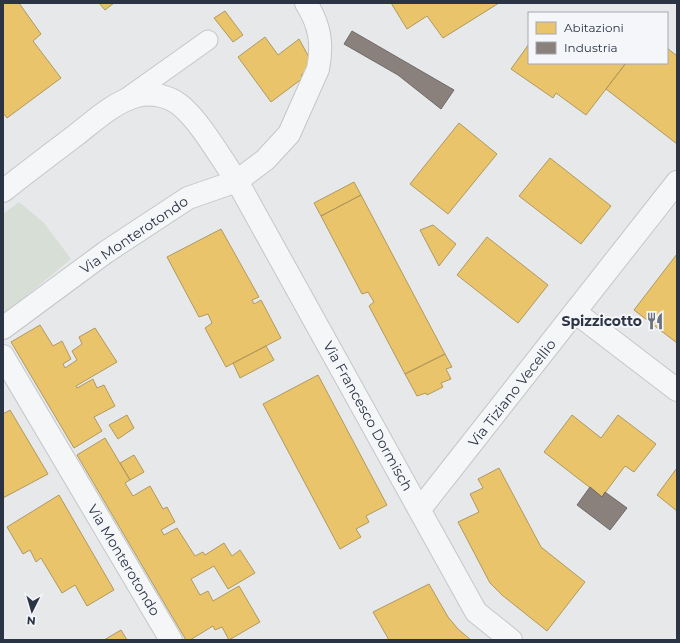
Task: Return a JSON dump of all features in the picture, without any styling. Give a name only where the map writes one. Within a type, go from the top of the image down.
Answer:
[{"type":"street","name":"Via Monterotondo","points":[[3,328],[106,252],[188,198],[237,181],[266,160],[289,134],[318,69],[321,51],[321,38],[318,26],[306,3]]},
{"type":"street","name":"Via Francesco Dormisch","points":[[3,191],[99,117],[126,99],[138,95],[154,95],[172,100],[191,115],[237,181],[476,612],[511,640]]},
{"type":"street","name":"Via Tiziano Vecellio","points":[[420,509],[677,182]]},
{"type":"street","points":[[575,312],[677,390]]},
{"type":"street","name":"Via Monterotondo","points":[[3,356],[171,640]]},
{"type":"lane","points":[[99,117],[208,40]]},
{"type":"shaded area","points":[[19,202],[44,223],[71,259],[3,315],[3,214]]},
{"type":"building: Abitazioni","points":[[3,3],[19,3],[41,34],[33,41],[61,78],[7,118],[3,113]]},
{"type":"building: Abitazioni","points":[[99,3],[114,3],[105,10]]},
{"type":"building: Abitazioni","points":[[391,3],[499,3],[443,38],[427,16],[407,29]]},
{"type":"building: Abitazioni","points":[[225,11],[243,35],[233,42],[214,18]]},
{"type":"building: Abitazioni","points":[[265,37],[278,55],[299,39],[310,59],[308,71],[301,75],[303,78],[271,102],[238,57]]},
{"type":"building: Abitazioni","points":[[528,45],[528,64],[625,64],[586,115],[556,93],[553,98],[511,69]]},
{"type":"building: Abitazioni","points":[[668,49],[677,56],[677,144],[606,89],[625,64],[668,64]]},
{"type":"building: Abitazioni","points":[[459,123],[497,154],[448,214],[410,184]]},
{"type":"building: Abitazioni","points":[[550,158],[611,206],[581,244],[519,196]]},
{"type":"building: Abitazioni","points":[[354,182],[361,195],[321,216],[314,203]]},
{"type":"building: Abitazioni","points":[[361,195],[445,354],[405,374],[369,306],[374,302],[368,292],[362,294],[321,216]]},
{"type":"building: Abitazioni","points":[[433,225],[456,244],[439,266],[420,230]]},
{"type":"building: Abitazioni","points":[[221,229],[259,297],[252,300],[254,304],[261,300],[281,338],[226,367],[205,328],[212,323],[208,314],[199,317],[167,257]]},
{"type":"building: Abitazioni","points":[[487,237],[548,285],[518,323],[457,275]]},
{"type":"building: Abitazioni","points":[[677,254],[677,343],[634,310]]},
{"type":"building: Abitazioni","points":[[40,325],[53,346],[62,341],[71,359],[63,364],[65,368],[77,360],[72,351],[82,344],[79,337],[95,328],[117,362],[76,386],[77,388],[93,379],[97,388],[104,385],[115,406],[94,417],[102,431],[74,448],[11,342]]},
{"type":"building: Abitazioni","points":[[266,346],[274,360],[240,378],[233,363]]},
{"type":"building: Abitazioni","points":[[445,354],[452,367],[446,369],[451,379],[441,383],[443,387],[427,395],[426,393],[417,396],[405,374]]},
{"type":"building: Abitazioni","points":[[318,375],[387,505],[366,516],[369,522],[356,529],[361,537],[340,549],[263,404]]},
{"type":"building: Abitazioni","points":[[10,410],[48,474],[3,498],[3,414]]},
{"type":"building: Abitazioni","points":[[127,415],[134,428],[118,439],[109,425]]},
{"type":"building: Abitazioni","points":[[572,415],[601,438],[618,415],[656,444],[634,472],[625,466],[602,497],[544,452]]},
{"type":"building: Abitazioni","points":[[105,438],[130,480],[125,483],[133,496],[150,486],[163,509],[167,507],[175,522],[161,530],[164,535],[177,528],[195,556],[203,552],[205,555],[224,543],[232,556],[240,550],[255,573],[228,589],[214,566],[191,579],[200,595],[208,591],[213,601],[239,586],[260,622],[229,640],[222,627],[215,630],[213,626],[190,640],[186,640],[77,455]]},
{"type":"building: Abitazioni","points":[[134,455],[144,472],[130,480],[120,463]]},
{"type":"building: Abitazioni","points":[[499,468],[541,547],[585,582],[547,631],[502,595],[490,583],[458,522],[479,512],[470,494],[483,488],[478,479]]},
{"type":"building: Abitazioni","points":[[677,468],[677,511],[657,495]]},
{"type":"building: Abitazioni","points":[[59,495],[114,590],[87,606],[75,585],[62,593],[41,558],[36,562],[30,550],[23,554],[7,527]]},
{"type":"building: Abitazioni","points":[[429,584],[448,617],[458,629],[471,640],[389,640],[373,612]]},
{"type":"building: Abitazioni","points":[[121,630],[127,640],[104,640]]},
{"type":"building: Industria","points":[[352,31],[454,90],[441,109],[398,75],[344,44]]},
{"type":"building: Industria","points":[[590,487],[602,497],[605,492],[627,508],[610,530],[577,505]]},
{"type":"place","name":"Spizzicotto","points":[[655,321]]}]
